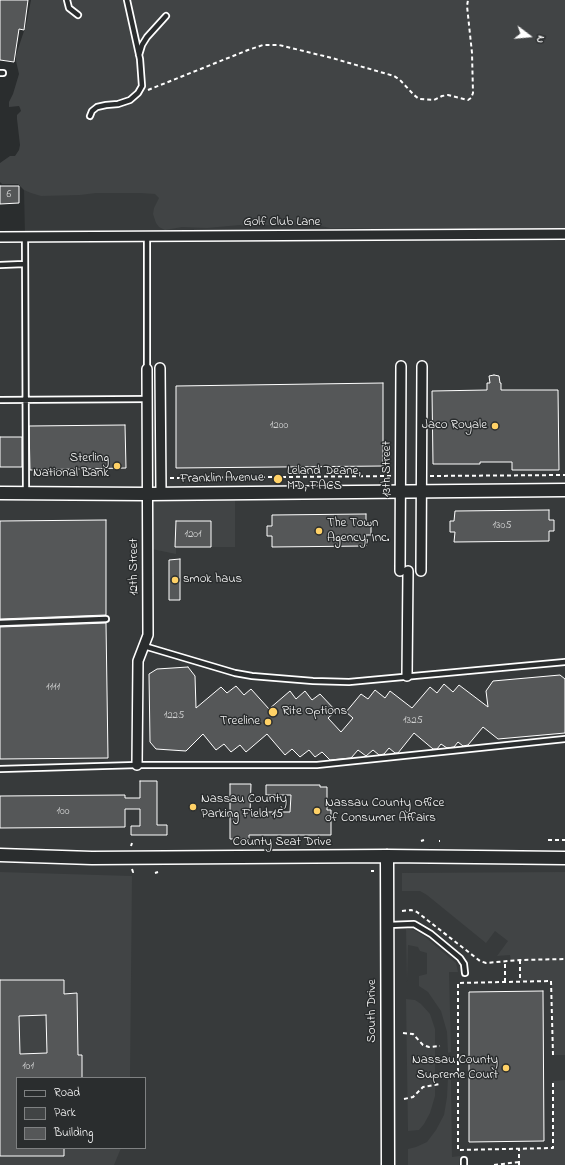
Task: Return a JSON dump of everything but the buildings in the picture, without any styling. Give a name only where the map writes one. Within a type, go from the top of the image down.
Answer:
[{"type":"street","name":"Golf Club Lane","points":[[0,237],[565,234]]},
{"type":"street","name":"13th Street","points":[[401,366],[401,490],[407,676]]},
{"type":"street","points":[[421,571],[422,366]]},
{"type":"street","points":[[160,368],[161,494]]},
{"type":"street","name":"12th Street","points":[[137,765],[138,661],[148,635],[148,369]]},
{"type":"street","name":"Franklin Avenue","points":[[0,493],[161,494],[401,490],[565,490]]},
{"type":"street","name":"County Seat Drive","points":[[0,855],[92,858],[387,856],[565,858]]},
{"type":"street","name":"South Drive","points":[[387,856],[388,1165]]},
{"type":"lane","points":[[67,0],[70,8],[78,15]]},
{"type":"lane","points":[[90,116],[92,111],[97,107],[118,104],[130,100],[142,86],[139,56],[127,0]]},
{"type":"lane","points":[[139,56],[142,45],[166,16]]},
{"type":"lane","points":[[147,236],[148,369]]},
{"type":"lane","points":[[25,237],[26,493]]},
{"type":"lane","points":[[0,265],[24,264]]},
{"type":"lane","points":[[0,400],[148,399]]},
{"type":"lane","points":[[0,623],[106,619]]},
{"type":"lane","points":[[144,646],[235,673],[252,676],[313,681],[349,682],[565,662]]},
{"type":"lane","points":[[0,769],[137,765],[317,765],[565,739]]},
{"type":"lane","points":[[387,925],[414,924],[431,934],[460,958],[464,964],[465,973]]},
{"type":"path","points":[[135,95],[248,50],[263,45],[279,45],[325,56],[394,76],[419,99],[434,100],[448,95],[468,100],[471,98],[473,93],[472,53],[467,6],[468,0]]},
{"type":"path","points":[[422,476],[565,475]]},
{"type":"path","points":[[165,478],[401,476]]},
{"type":"path","points":[[548,840],[565,840]]},
{"type":"path","points":[[132,869],[133,872],[136,872]]},
{"type":"path","points":[[402,911],[411,910],[417,912],[480,961],[486,963],[520,960],[565,959]]},
{"type":"path","points":[[520,960],[520,981]]},
{"type":"path","points":[[505,962],[505,982]]},
{"type":"path","points":[[553,1055],[551,981],[458,983],[458,1150],[553,1148],[553,1081]]},
{"type":"path","points":[[403,1033],[413,1034],[423,1045],[429,1047],[440,1046]]},
{"type":"path","points":[[404,1099],[413,1097],[423,1087],[440,1084]]},
{"type":"path","points":[[494,1165],[519,1164],[519,1149]]},
{"type":"shaded area","points":[[24,190],[166,192],[164,225],[565,225],[565,1165],[0,1165],[0,237],[25,237]]},
{"type":"green space","points":[[31,0],[565,0],[565,230],[546,228],[498,230],[436,228],[401,230],[330,228],[316,225],[268,225],[250,227],[240,225],[207,228],[182,227],[165,230],[159,227],[156,223],[153,214],[159,198],[155,194],[96,193],[41,196],[24,190],[18,184],[2,184],[0,182],[0,163],[10,156],[15,156],[20,145],[17,115],[21,111],[19,106],[9,107],[9,102],[19,74],[16,55],[26,25]]},
{"type":"green space","points":[[235,493],[235,547],[211,547],[210,521],[176,522],[176,554],[147,548],[147,494]]},
{"type":"green space","points":[[0,872],[132,876],[130,1077],[16,1077],[16,1149],[121,1149],[114,1165],[0,1165]]},
{"type":"green space","points":[[565,872],[565,1055],[553,1055],[551,981],[520,981],[520,960],[511,961],[510,955],[497,956],[508,941],[495,931],[486,943],[427,895],[420,891],[402,891],[402,873]]},
{"type":"green space","points":[[406,929],[414,930],[424,936],[456,963],[458,972],[449,972],[451,1052],[448,1053],[447,1032],[441,1011],[428,992],[419,986],[419,976],[427,974],[427,953],[420,951],[418,947],[408,945],[407,982]]},
{"type":"green space","points":[[406,999],[415,1000],[421,1004],[430,1014],[435,1029],[435,1096],[430,1113],[424,1124],[419,1130],[408,1131]]},
{"type":"green space","points":[[448,1077],[451,1077],[452,1157],[460,1156],[459,1165],[408,1165],[408,1149],[427,1142],[436,1130],[444,1115]]},
{"type":"green space","points":[[565,1080],[565,1165],[519,1165],[519,1149],[553,1148],[553,1081]]},
{"type":"place","name":"Jaco Royale","points":[[495,426]]},
{"type":"place","name":"Sterling National Bank","points":[[117,466]]},
{"type":"place","name":"Leland Deane, MD, FACS","points":[[278,479]]},
{"type":"place","name":"The Town Agency, Inc.","points":[[319,531]]},
{"type":"place","name":"smok haus","points":[[175,580]]},
{"type":"place","name":"Rite Options","points":[[273,712]]},
{"type":"place","name":"Treeline","points":[[268,722]]},
{"type":"place","name":"Nassau County Parking Field 15","points":[[193,807]]},
{"type":"place","name":"Nassau County Office of Consumer Affairs","points":[[317,811]]},
{"type":"place","name":"Nassau County Supreme Court","points":[[506,1068]]}]
